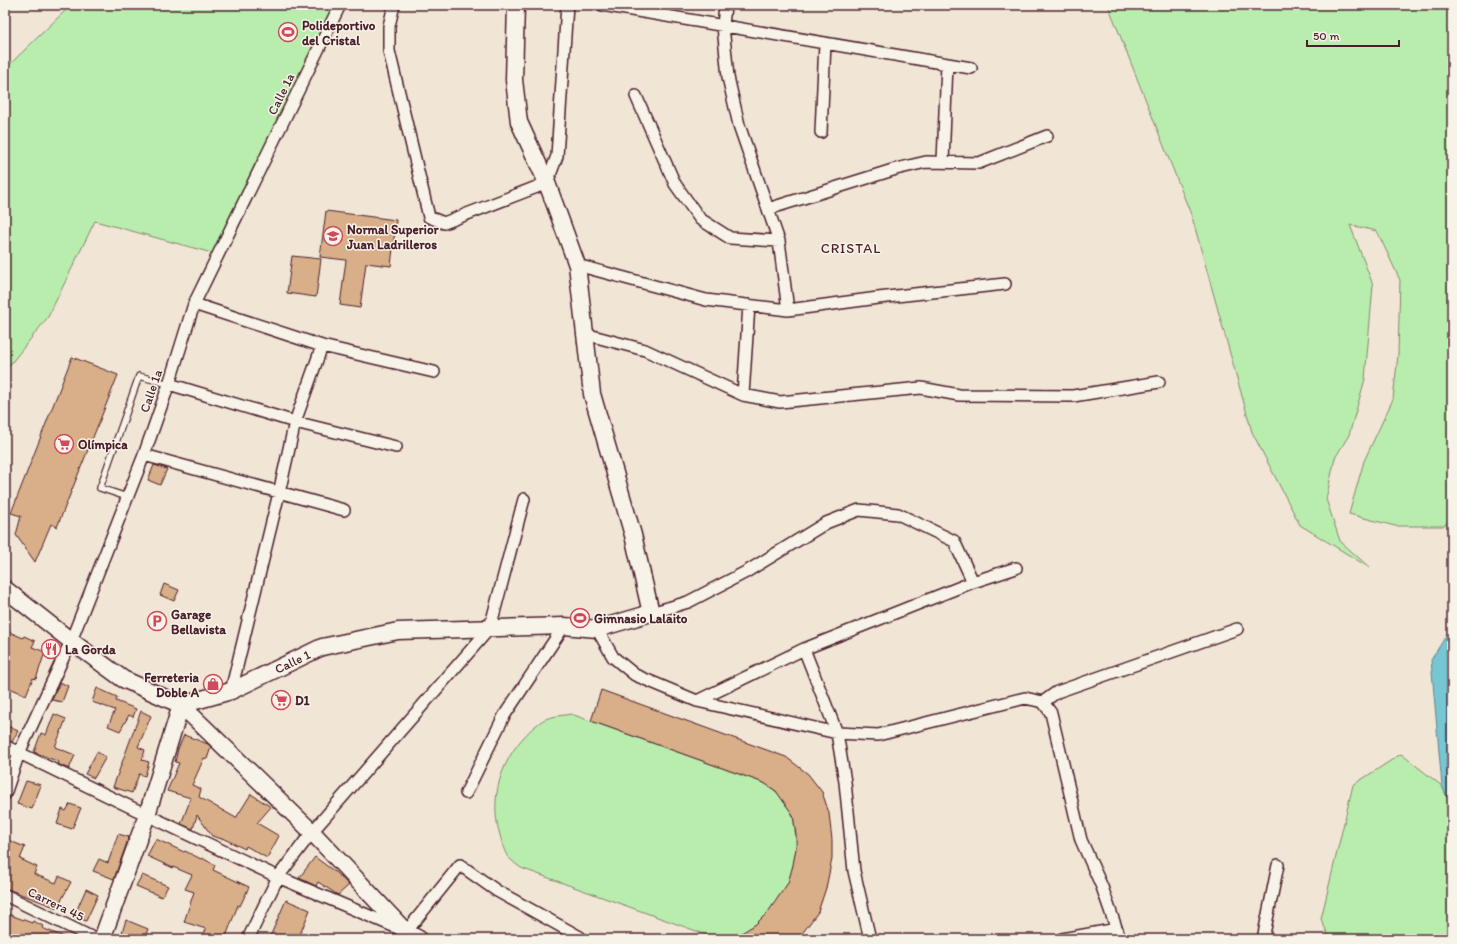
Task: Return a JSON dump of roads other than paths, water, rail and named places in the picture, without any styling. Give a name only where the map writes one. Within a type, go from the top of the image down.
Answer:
[{"type":"main road","points":[[516,5],[514,80],[519,122],[547,183],[577,265],[592,394],[633,535],[651,613]]},
{"type":"main road","points":[[5,589],[71,641],[123,679],[181,705],[312,832],[409,937]]},
{"type":"main road","name":"Calle 1","points":[[181,705],[231,691],[322,647],[398,631],[564,626],[597,629],[651,613]]},
{"type":"main road","points":[[102,939],[147,815],[181,705]]},
{"type":"street","name":"Calle 1a","points":[[5,794],[19,753],[71,641],[144,455],[169,384],[194,304],[340,5]]},
{"type":"street","points":[[394,5],[389,26],[389,52],[429,217],[444,223],[547,183],[557,156],[567,5]]},
{"type":"street","points":[[602,5],[971,68]]},
{"type":"street","points":[[725,5],[723,26],[728,77],[739,125],[779,241],[788,310]]},
{"type":"street","points":[[821,132],[825,44]]},
{"type":"street","points":[[943,162],[947,64]]},
{"type":"street","points":[[636,96],[675,184],[700,219],[730,238],[779,241]]},
{"type":"street","points":[[768,209],[896,169],[926,162],[979,164],[1047,136]]},
{"type":"street","points":[[577,265],[706,300],[788,310],[878,298],[1005,284]]},
{"type":"street","points":[[194,304],[322,346],[434,372]]},
{"type":"street","points":[[743,395],[749,305]]},
{"type":"street","points":[[585,334],[645,350],[743,395],[780,402],[921,388],[959,394],[1073,396],[1159,382]]},
{"type":"street","points":[[231,691],[295,422],[322,346]]},
{"type":"street","points":[[169,384],[295,422],[396,447]]},
{"type":"street","points":[[144,455],[344,510]]},
{"type":"street","points":[[248,939],[278,877],[312,832],[490,628],[524,499]]},
{"type":"street","points":[[651,613],[688,602],[746,572],[826,523],[859,510],[898,514],[954,542],[973,582]]},
{"type":"street","points":[[697,701],[804,649],[973,582],[1016,568]]},
{"type":"street","points":[[466,793],[504,716],[564,626]]},
{"type":"street","points":[[597,629],[613,657],[635,675],[697,701],[837,733],[878,735],[1025,698],[1043,702],[1052,713],[1082,840],[1102,887],[1118,934],[1062,939]]},
{"type":"street","points":[[1043,702],[1057,692],[1237,629]]},
{"type":"street","points":[[804,649],[837,733],[845,782],[854,871],[870,939]]},
{"type":"street","points":[[5,746],[278,877],[409,937],[460,865],[497,891],[580,937]]},
{"type":"street","points":[[1263,939],[1278,865]]},
{"type":"street","name":"Carrera 45","points":[[5,895],[95,939]]},
{"type":"lane","points":[[127,497],[100,488],[139,376],[169,384]]},
{"type":"water","points":[[1452,626],[1452,808],[1442,786],[1431,660]]},
{"type":"place","name":"Polideportivo del Cristal","points":[[288,32]]},
{"type":"place","name":"Normal Superior Juan Ladrilleros","points":[[333,236]]},
{"type":"place","name":"Olímpica","points":[[64,444]]},
{"type":"place","name":"Gimnasio Lalaito","points":[[580,618]]},
{"type":"place","name":"Garage Bellavista","points":[[157,621]]},
{"type":"place","name":"La Gorda","points":[[51,649]]},
{"type":"place","name":"Ferreteria Doble A","points":[[213,684]]},
{"type":"place","name":"D1","points":[[281,700]]},
{"type":"district","name":"CRISTAL","points":[[851,248]]}]
